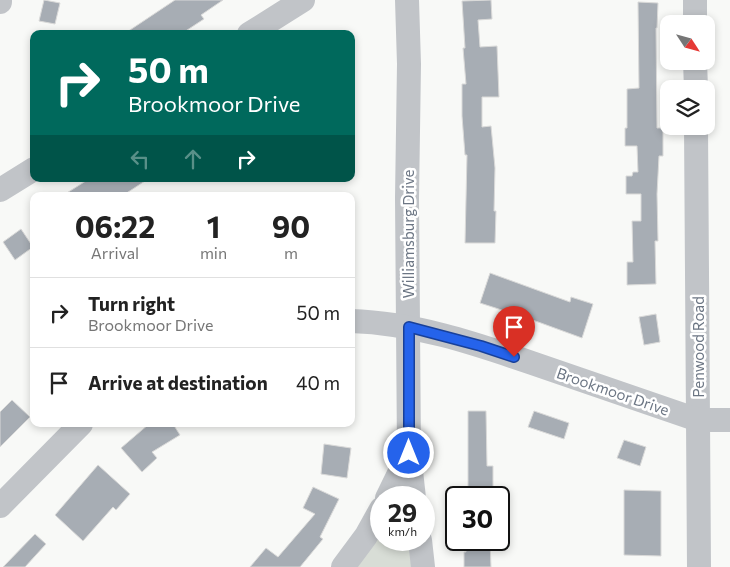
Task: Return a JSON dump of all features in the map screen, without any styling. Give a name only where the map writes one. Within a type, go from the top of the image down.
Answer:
[{"type":"street","points":[[255,30],[303,0]]},
{"type":"street","name":"Williamsburg Drive","points":[[407,0],[410,64],[407,198],[409,453],[413,486]]},
{"type":"street","points":[[695,0],[695,15]]},
{"type":"street","name":"Penwood Road","points":[[696,135],[699,567]]},
{"type":"street","points":[[0,190],[30,171]]},
{"type":"street","name":"Brookmoor Drive","points":[[355,321],[377,322],[409,327],[481,346],[698,420],[730,420]]},
{"type":"street","points":[[0,506],[78,427]]},
{"type":"street","points":[[394,486],[409,453]]},
{"type":"street","points":[[343,567],[370,529]]},
{"type":"street","points":[[421,551],[423,567]]},
{"type":"shaded area","points":[[370,516],[370,551],[415,551],[416,567],[350,567]]},
{"type":"building","points":[[44,0],[60,3],[55,24],[39,21]]},
{"type":"building","points":[[175,0],[223,0],[201,15],[204,19],[187,30],[130,30]]},
{"type":"building","points":[[491,0],[492,19],[478,20],[480,47],[497,46],[499,97],[482,97],[482,127],[491,126],[495,168],[495,243],[465,243],[467,155],[465,155],[462,116],[462,84],[466,84],[462,1]]},
{"type":"building","points":[[638,2],[658,3],[656,28],[657,128],[660,128],[660,135],[663,135],[663,156],[659,156],[657,194],[658,241],[655,241],[656,284],[627,285],[627,262],[633,262],[632,221],[641,221],[641,194],[626,194],[626,176],[632,176],[633,172],[638,172],[637,146],[625,146],[627,89],[639,88]]},
{"type":"building","points":[[84,182],[143,182],[128,192],[68,192]]},
{"type":"building","points":[[21,229],[30,242],[30,249],[15,260],[3,242]]},
{"type":"building","points":[[490,273],[570,302],[571,297],[593,304],[582,338],[508,311],[480,303]]},
{"type":"building","points":[[656,314],[660,342],[644,345],[639,317]]},
{"type":"building","points":[[12,400],[30,417],[0,447],[0,412]]},
{"type":"building","points":[[468,411],[486,411],[487,466],[493,466],[493,486],[468,486]]},
{"type":"building","points":[[534,411],[569,423],[564,439],[528,427]]},
{"type":"building","points":[[146,427],[175,427],[180,435],[152,452],[157,458],[142,472],[121,448]]},
{"type":"building","points":[[624,440],[646,447],[640,466],[617,458]]},
{"type":"building","points":[[324,444],[351,448],[347,478],[321,474]]},
{"type":"building","points":[[98,465],[130,494],[116,510],[113,507],[83,541],[55,515]]},
{"type":"building","points":[[313,487],[339,499],[320,537],[323,539],[300,567],[250,567],[266,548],[278,557],[315,514],[303,508]]},
{"type":"building","points":[[624,490],[661,491],[661,556],[624,555]]},
{"type":"building","points":[[35,534],[46,544],[25,567],[3,567]]},
{"type":"building","points":[[490,551],[491,567],[464,567],[464,552]]},
{"type":"route","points":[[409,453],[409,327],[481,346],[514,357]]}]
